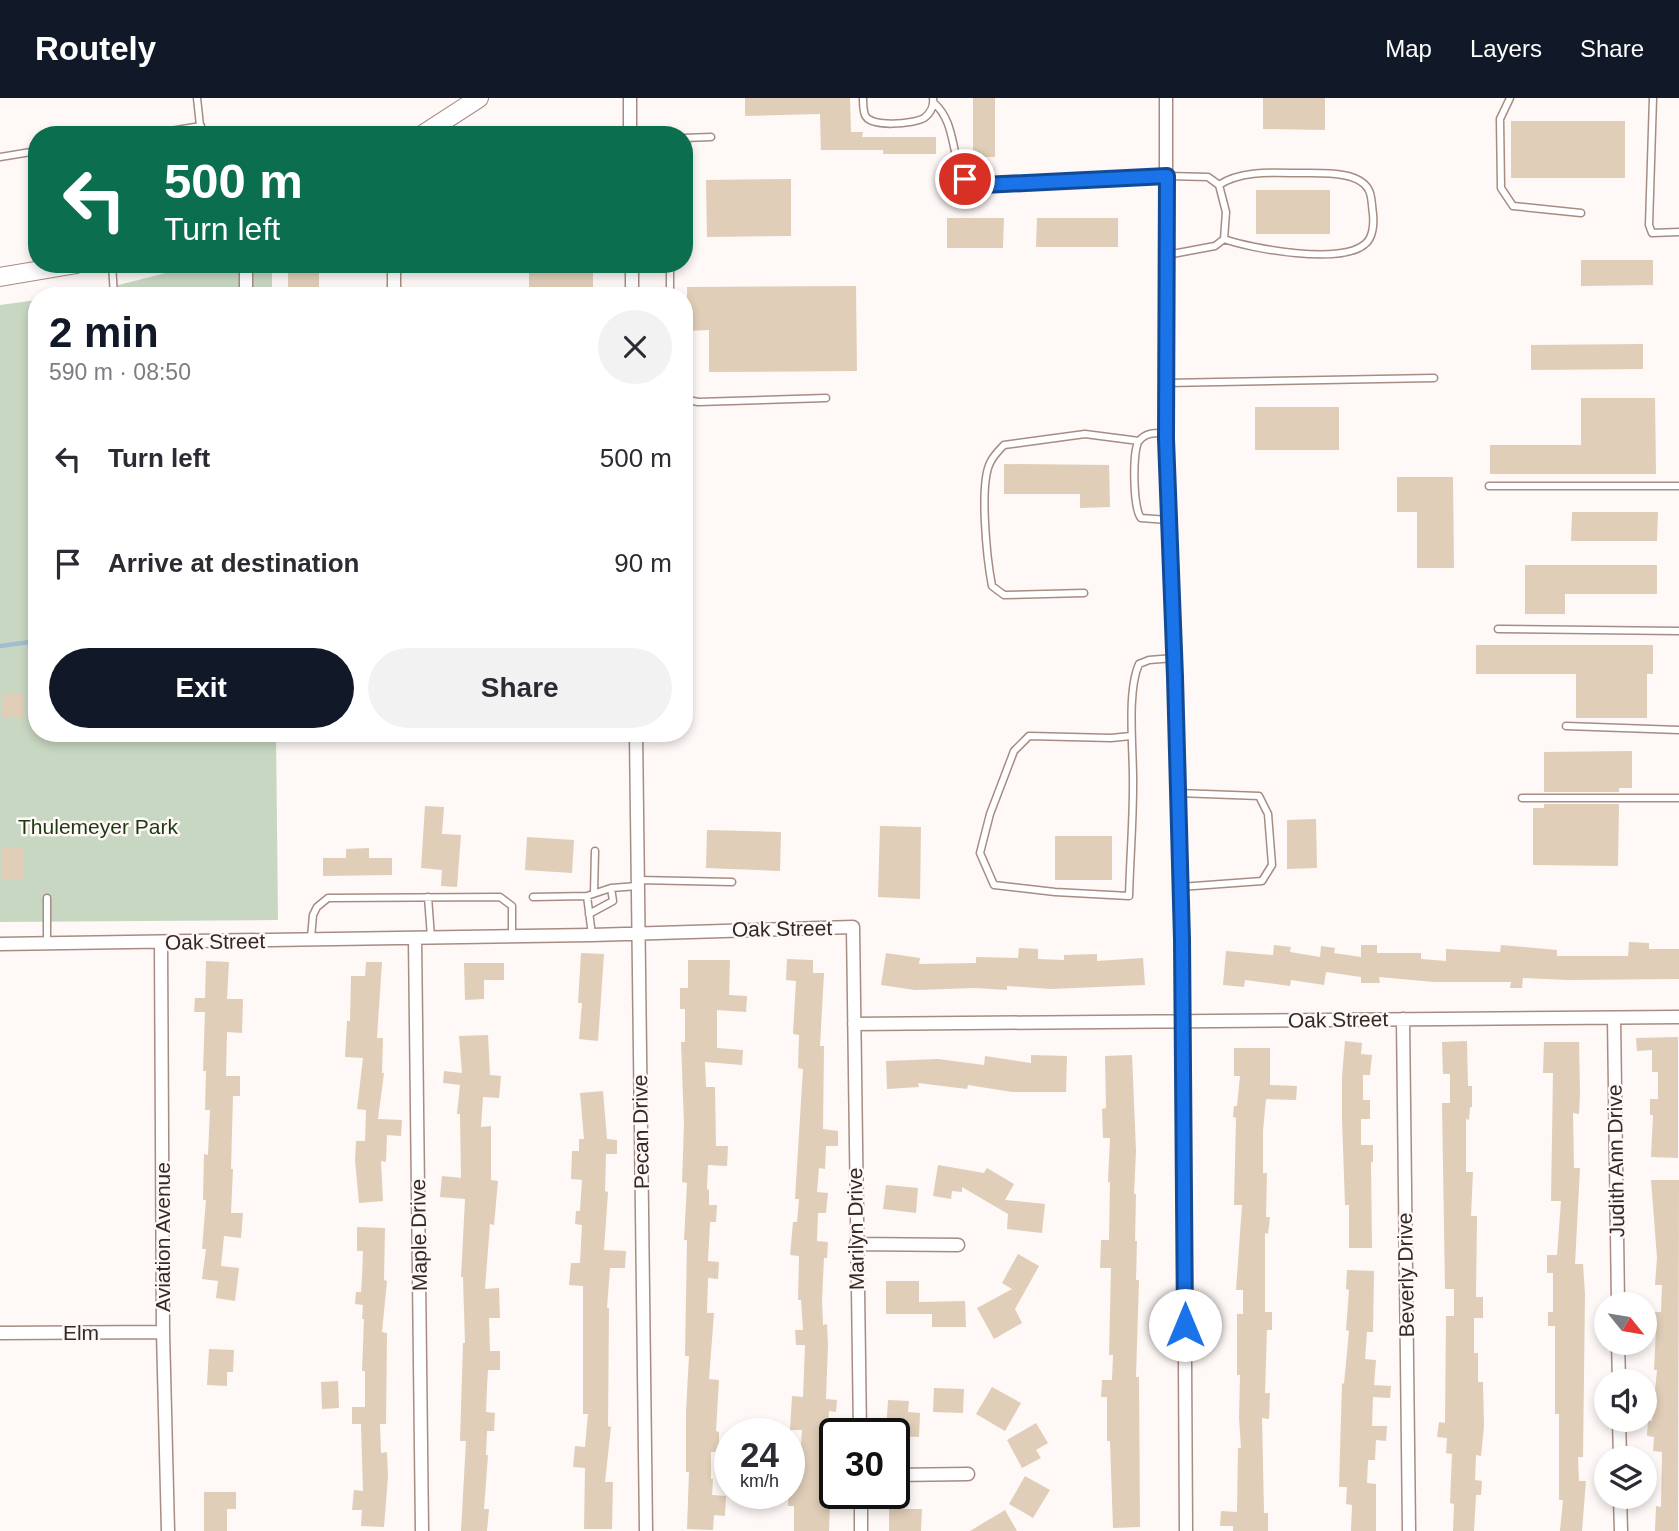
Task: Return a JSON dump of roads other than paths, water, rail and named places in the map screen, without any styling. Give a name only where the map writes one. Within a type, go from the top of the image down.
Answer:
[{"type":"main road","points":[[436,126],[479,98]]},
{"type":"main road","points":[[0,277],[28,272]]},
{"type":"street","points":[[630,98],[630,126]]},
{"type":"street","points":[[1166,98],[1166,433],[1183,1021],[1186,1531]]},
{"type":"street","name":"Pecan Drive","points":[[636,742],[646,1531]]},
{"type":"street","name":"Oak Street","points":[[0,944],[512,937],[853,927],[854,1024],[1679,1017]]},
{"type":"street","name":"Maple Drive","points":[[415,938],[422,1531]]},
{"type":"street","name":"Aviation Avenue","points":[[161,943],[163,1332],[168,1531]]},
{"type":"street","name":"Judith Ann Drive","points":[[1614,1018],[1618,1292]]},
{"type":"street","name":"Beverly Drive","points":[[1403,1019],[1409,1531]]},
{"type":"street","name":"Marilyn Drive","points":[[854,1024],[860,1418]]},
{"type":"street","points":[[856,1244],[958,1245]]},
{"type":"street","name":"Elm","points":[[0,1333],[163,1332]]},
{"type":"street","points":[[910,1475],[968,1474]]},
{"type":"street","points":[[861,1509],[861,1531]]},
{"type":"street","points":[[1620,1509],[1621,1531]]},
{"type":"lane","points":[[197,98],[201,126]]},
{"type":"lane","points":[[863,98],[865,115],[875,123],[923,119],[930,111],[933,101]]},
{"type":"lane","points":[[1510,98],[1500,119],[1501,188],[1513,206],[1581,213]]},
{"type":"lane","points":[[1653,98],[1649,225],[1652,233],[1679,232]]},
{"type":"lane","points":[[933,101],[945,115],[954,139],[960,171],[972,185],[1167,176],[1208,177],[1219,185],[1226,212],[1224,239],[1215,246],[1167,255]]},
{"type":"lane","points":[[693,138],[711,137]]},
{"type":"lane","points":[[0,157],[28,152]]},
{"type":"lane","points":[[1219,185],[1231,176],[1287,173],[1345,175],[1358,178],[1370,191],[1374,219],[1371,236],[1365,245],[1344,253],[1284,253],[1224,239]]},
{"type":"lane","points":[[1166,383],[1434,378]]},
{"type":"lane","points":[[693,401],[826,398]]},
{"type":"lane","points":[[1166,433],[1151,433],[1139,441],[1136,448],[1137,513],[1147,520],[1168,520]]},
{"type":"lane","points":[[1084,593],[1004,595],[992,586],[985,528],[988,465],[1004,445],[1034,440],[1085,434],[1139,441]]},
{"type":"lane","points":[[1489,486],[1679,486]]},
{"type":"lane","points":[[1498,629],[1679,631]]},
{"type":"lane","points":[[1131,736],[1029,736],[1014,751],[990,814],[979,853],[994,885],[1129,896],[1133,784],[1131,736],[1135,674],[1139,664],[1149,660],[1174,658]]},
{"type":"lane","points":[[1566,726],[1679,730]]},
{"type":"lane","points":[[1178,793],[1259,796],[1268,814],[1272,865],[1262,881],[1180,887]]},
{"type":"lane","points":[[1522,798],[1679,798]]},
{"type":"lane","points":[[592,935],[589,914],[595,852]]},
{"type":"lane","points":[[533,897],[590,894],[638,883],[732,882]]},
{"type":"lane","points":[[589,914],[613,901],[611,888]]},
{"type":"lane","points":[[428,897],[431,938]]},
{"type":"lane","points":[[311,940],[313,915],[317,907],[328,898],[500,897],[512,906],[512,937]]},
{"type":"lane","points":[[47,898],[47,943]]},
{"type":"waterway","points":[[0,646],[28,642]]},
{"type":"park label","name":"Thulemeyer Park","points":[[98,827]]}]
